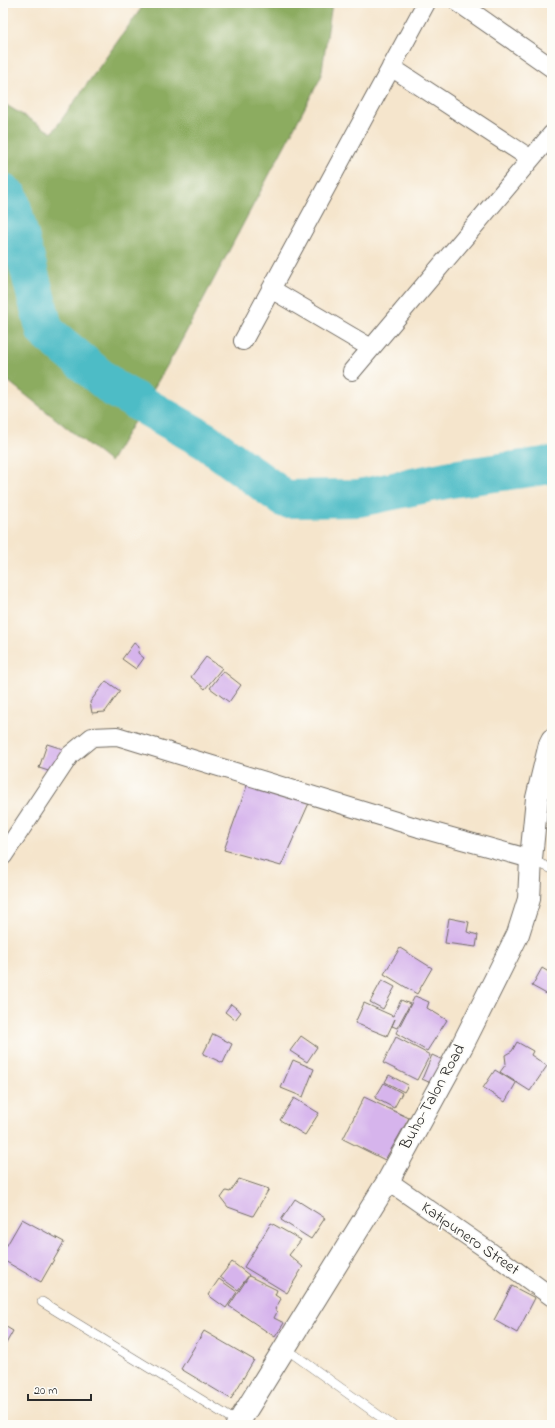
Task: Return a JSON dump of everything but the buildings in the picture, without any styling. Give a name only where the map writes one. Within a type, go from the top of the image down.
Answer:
[{"type":"street","points":[[243,341],[426,3]]},
{"type":"street","points":[[459,3],[552,68]]},
{"type":"street","points":[[391,67],[531,159]]},
{"type":"street","points":[[352,371],[552,134]]},
{"type":"street","points":[[271,289],[371,348]]},
{"type":"street","points":[[3,856],[70,755],[92,737],[117,736],[419,828],[530,859]]},
{"type":"street","name":"Buho-Talon Road","points":[[238,1424],[388,1181],[463,1044],[518,934],[529,899],[530,859],[537,798],[552,740]]},
{"type":"street","name":"Katipunero Street","points":[[388,1181],[492,1253],[552,1297]]},
{"type":"lane","points":[[530,859],[552,869]]},
{"type":"lane","points":[[42,1302],[238,1424]]},
{"type":"lane","points":[[285,1348],[392,1425]]},
{"type":"green space","points":[[145,3],[332,3],[321,77],[177,349],[110,462],[3,377],[3,103],[52,133]]},
{"type":"waterway","points":[[3,192],[10,198],[45,331],[113,388],[206,441],[285,499],[359,498],[451,479],[552,465]]}]
